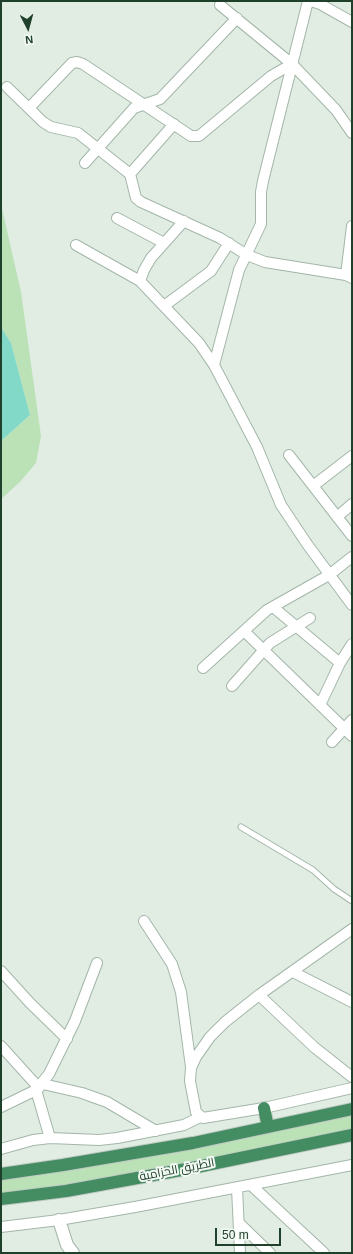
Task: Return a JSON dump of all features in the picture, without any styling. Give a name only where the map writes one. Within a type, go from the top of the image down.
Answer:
[{"type":"highway","points":[[264,1108],[268,1127]]},
{"type":"highway","name":"الطريق الحزامية","points":[[1,1174],[143,1152],[352,1109]]},
{"type":"highway","name":"الطريق الحزامية","points":[[1,1199],[66,1191],[192,1168],[352,1134]]},
{"type":"street","points":[[214,366],[239,270],[261,224],[262,186],[308,1]]},
{"type":"street","points":[[311,1],[320,4],[352,22]]},
{"type":"street","points":[[220,5],[292,64],[351,127]]},
{"type":"street","points":[[85,163],[134,108],[160,99],[237,18]]},
{"type":"street","points":[[29,108],[72,64],[77,62],[83,64],[191,136],[199,136],[271,76],[292,64]]},
{"type":"street","points":[[7,87],[43,122],[51,127],[78,133],[130,174],[136,198],[141,202],[229,243],[247,255],[265,262],[282,266],[349,277],[352,226]]},
{"type":"street","points":[[130,174],[174,124]]},
{"type":"street","points":[[117,218],[164,244]]},
{"type":"street","points":[[140,281],[151,258],[184,221]]},
{"type":"street","points":[[164,306],[211,271],[229,243]]},
{"type":"street","points":[[76,245],[140,281],[199,343],[214,366],[257,446],[281,505],[352,605]]},
{"type":"street","points":[[289,455],[352,536]]},
{"type":"street","points":[[313,486],[352,456]]},
{"type":"street","points":[[336,517],[352,504]]},
{"type":"street","points":[[203,668],[273,607],[329,574],[352,557]]},
{"type":"street","points":[[273,607],[340,663]]},
{"type":"street","points":[[232,686],[270,643],[310,618]]},
{"type":"street","points":[[244,631],[348,733]]},
{"type":"street","points":[[320,705],[340,663],[352,644]]},
{"type":"street","points":[[332,742],[348,733],[352,720]]},
{"type":"street","points":[[144,921],[172,964],[181,992],[191,1068],[190,1081],[194,1107],[200,1117]]},
{"type":"street","points":[[191,1068],[196,1057],[210,1037],[225,1022],[259,995],[352,929]]},
{"type":"street","points":[[1,1107],[39,1087],[58,1060],[97,963]]},
{"type":"street","points":[[1,971],[30,1003],[67,1039]]},
{"type":"street","points":[[293,972],[352,1002]]},
{"type":"street","points":[[259,995],[314,1047],[352,1077]]},
{"type":"street","points":[[1,1046],[39,1087],[50,1138]]},
{"type":"street","points":[[39,1087],[82,1093],[107,1102],[156,1131]]},
{"type":"street","points":[[1,1149],[33,1140],[50,1138],[99,1140],[156,1131],[184,1125],[200,1117],[216,1117],[264,1108],[352,1088]]},
{"type":"street","points":[[1,1227],[59,1220],[237,1188],[352,1165]]},
{"type":"street","points":[[251,1185],[324,1253]]},
{"type":"street","points":[[237,1188],[240,1253]]},
{"type":"street","points":[[59,1220],[67,1244],[73,1253]]},
{"type":"street","points":[[239,1223],[270,1253]]},
{"type":"lane","points":[[242,826],[313,870],[334,889],[352,901]]},
{"type":"green space","points":[[1,204],[21,292],[41,436],[36,463],[20,482],[1,499],[1,441],[30,415],[11,343],[1,327]]},
{"type":"green space","points":[[352,1115],[352,1132],[57,1188],[1,1194],[1,1179],[131,1160]]},
{"type":"water","points":[[1,327],[11,343],[30,415],[1,441]]}]
